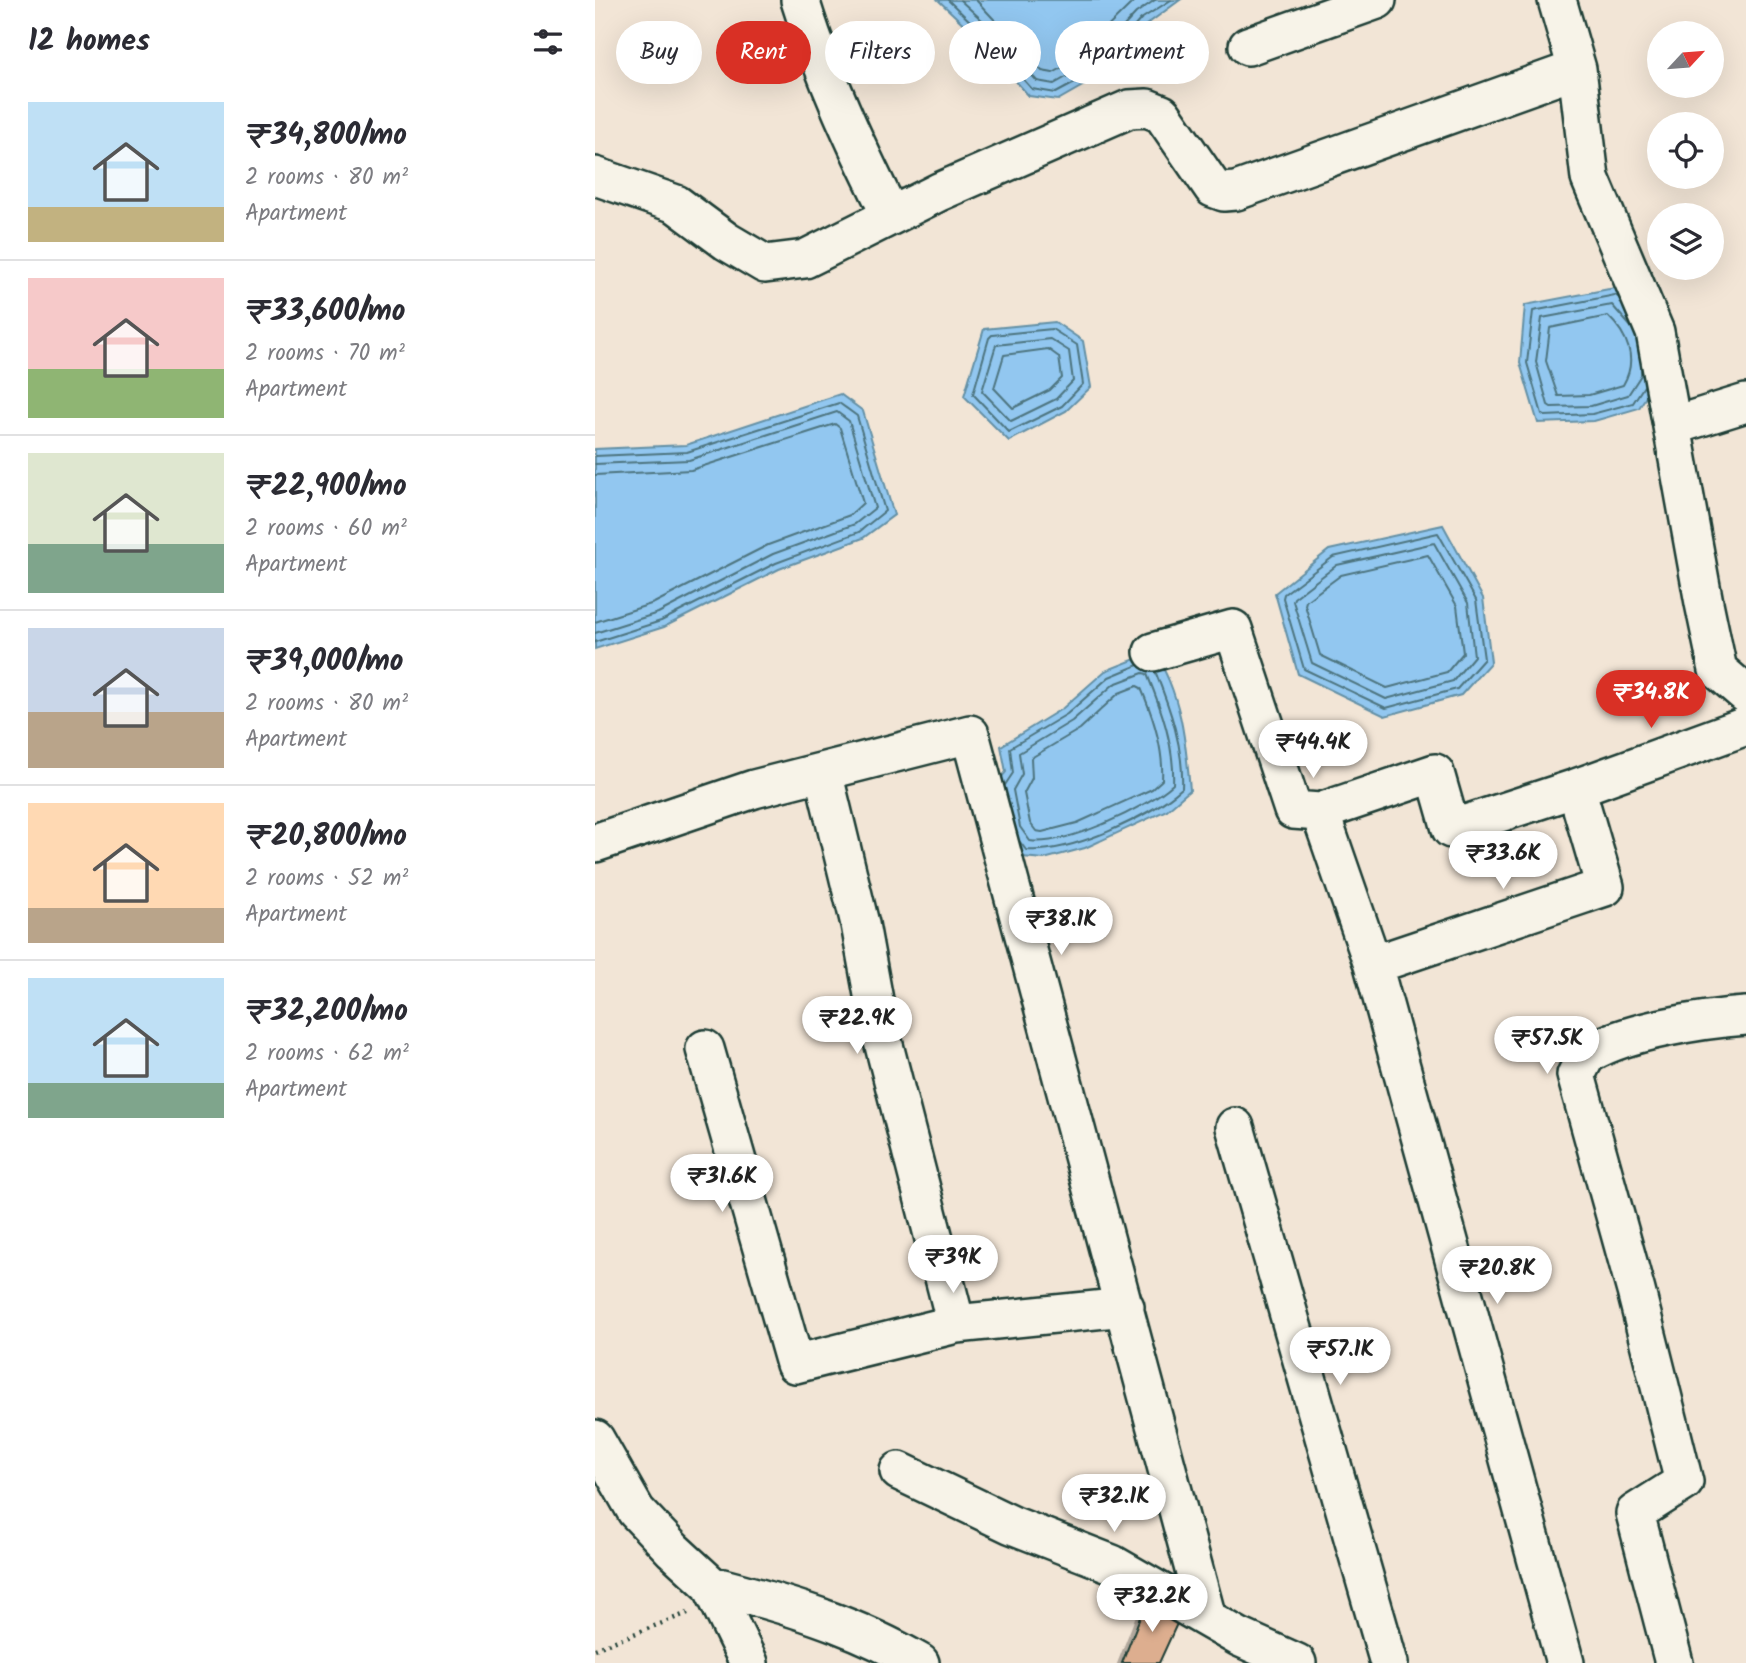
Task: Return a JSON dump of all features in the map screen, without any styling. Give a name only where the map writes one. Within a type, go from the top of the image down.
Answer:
[{"type":"street","points":[[800,0],[813,44],[854,141],[891,216]]},
{"type":"street","points":[[1248,46],[1377,0]]},
{"type":"street","points":[[1557,0],[1577,69],[1590,177],[1655,332],[1718,670],[1746,694]]},
{"type":"street","points":[[595,176],[676,204],[765,264],[806,259],[939,192],[1129,109],[1147,108],[1162,114],[1213,188],[1224,192],[1236,191],[1577,69]]},
{"type":"street","points":[[1672,426],[1746,403]]},
{"type":"street","points":[[1153,652],[1233,629],[1293,810],[1320,812],[1435,773],[1451,829],[1576,788],[1746,726]]},
{"type":"street","points":[[595,843],[754,789],[971,734],[1207,1618]]},
{"type":"street","points":[[823,772],[860,924],[878,1022],[956,1324]]},
{"type":"street","points":[[1373,965],[1605,887],[1576,788]]},
{"type":"street","points":[[1320,812],[1373,965],[1565,1663]]},
{"type":"street","points":[[1674,1663],[1635,1513],[1684,1482],[1636,1291],[1576,1075],[1588,1054],[1623,1040],[1675,1026],[1746,1016]]},
{"type":"street","points":[[705,1049],[795,1364],[956,1324],[1125,1307]]},
{"type":"street","points":[[1235,1127],[1389,1663]]},
{"type":"street","points":[[595,1439],[636,1511],[715,1593],[749,1663]]},
{"type":"street","points":[[899,1471],[1012,1525],[1112,1564],[1238,1637],[1297,1663]]},
{"type":"street","points":[[715,1593],[781,1602],[856,1632],[920,1663]]},
{"type":"path","points":[[595,1649],[715,1593]]},
{"type":"water","points":[[938,0],[1180,0],[1151,21],[1055,21],[1055,84],[1086,84],[1058,100],[1029,96],[1018,84],[1041,84],[1041,21],[960,21]]},
{"type":"water","points":[[1620,287],[1657,379],[1639,408],[1594,421],[1538,423],[1520,363],[1525,305]]},
{"type":"water","points":[[1055,322],[1083,341],[1091,387],[1066,411],[1009,441],[964,396],[984,329]]},
{"type":"water","points":[[840,394],[863,411],[894,515],[863,538],[779,569],[664,627],[595,649],[595,449],[686,445]]},
{"type":"water","points":[[1443,525],[1483,598],[1491,662],[1461,695],[1385,716],[1298,674],[1275,593],[1329,550]]},
{"type":"water","points":[[1153,652],[1170,683],[1181,718],[1190,790],[1167,810],[1085,848],[1044,859],[1022,857],[1005,834],[996,784],[1006,772],[1001,746],[1063,708],[1105,671]]},
{"type":"building","points":[[1148,1597],[1181,1615],[1159,1663],[1122,1663]]}]
